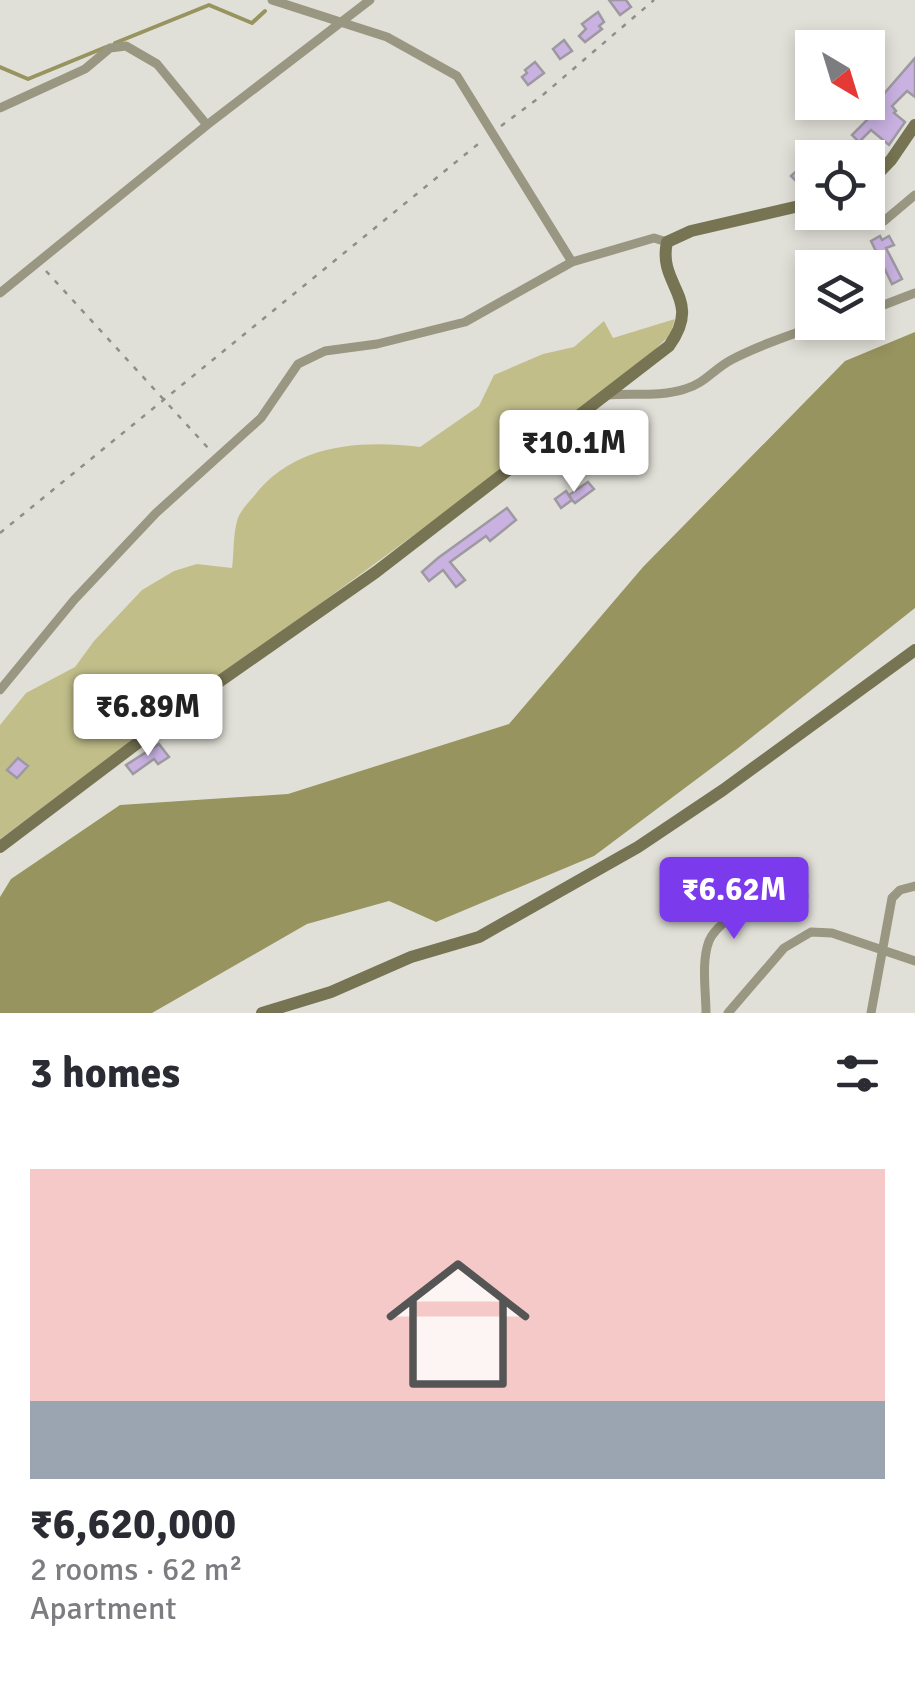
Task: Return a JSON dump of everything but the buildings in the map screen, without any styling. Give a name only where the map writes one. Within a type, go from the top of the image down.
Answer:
[{"type":"main road","points":[[885,166],[915,125]]},
{"type":"main road","points":[[0,847],[214,686],[376,572],[669,346],[682,328],[684,313],[666,260],[666,242],[691,231],[795,207]]},
{"type":"main road","points":[[262,1013],[303,1007],[411,957],[479,938],[638,847],[915,650]]},
{"type":"street","points":[[272,0],[388,36],[456,76],[572,262]]},
{"type":"street","points":[[0,293],[370,0]]},
{"type":"street","points":[[0,108],[84,69],[110,48],[126,46],[156,64],[207,126]]},
{"type":"street","points":[[885,220],[915,195]]},
{"type":"street","points":[[0,690],[87,586],[156,514],[261,418],[298,364],[326,351],[377,344],[464,322],[572,262],[654,238],[666,242]]},
{"type":"street","points":[[885,305],[915,294]]},
{"type":"street","points":[[605,396],[687,389],[754,348],[795,333]]},
{"type":"street","points":[[872,1013],[892,898],[900,890],[915,886]]},
{"type":"street","points":[[706,1013],[710,940],[728,919],[776,895],[804,896]]},
{"type":"street","points":[[728,1013],[784,948],[811,932],[832,934],[915,961]]},
{"type":"path","points":[[0,533],[544,94],[653,0]]},
{"type":"path","points":[[38,262],[217,458]]},
{"type":"shaded area","points":[[675,319],[670,335],[645,359],[486,482],[0,839],[0,725],[26,693],[75,667],[142,590],[174,571],[197,564],[232,568],[238,518],[270,479],[288,465],[330,449],[352,446],[420,447],[479,406],[494,375],[543,354],[574,347],[604,321],[613,338]]},
{"type":"shaded area","points":[[915,332],[915,608],[594,856],[436,922],[389,901],[307,924],[152,1013],[0,1013],[0,897],[11,879],[120,805],[288,794],[509,724],[643,567],[845,361]]},
{"type":"waterway","points":[[115,43],[209,5],[252,23],[265,11]]},
{"type":"waterway","points":[[0,67],[28,79],[106,47]]}]
